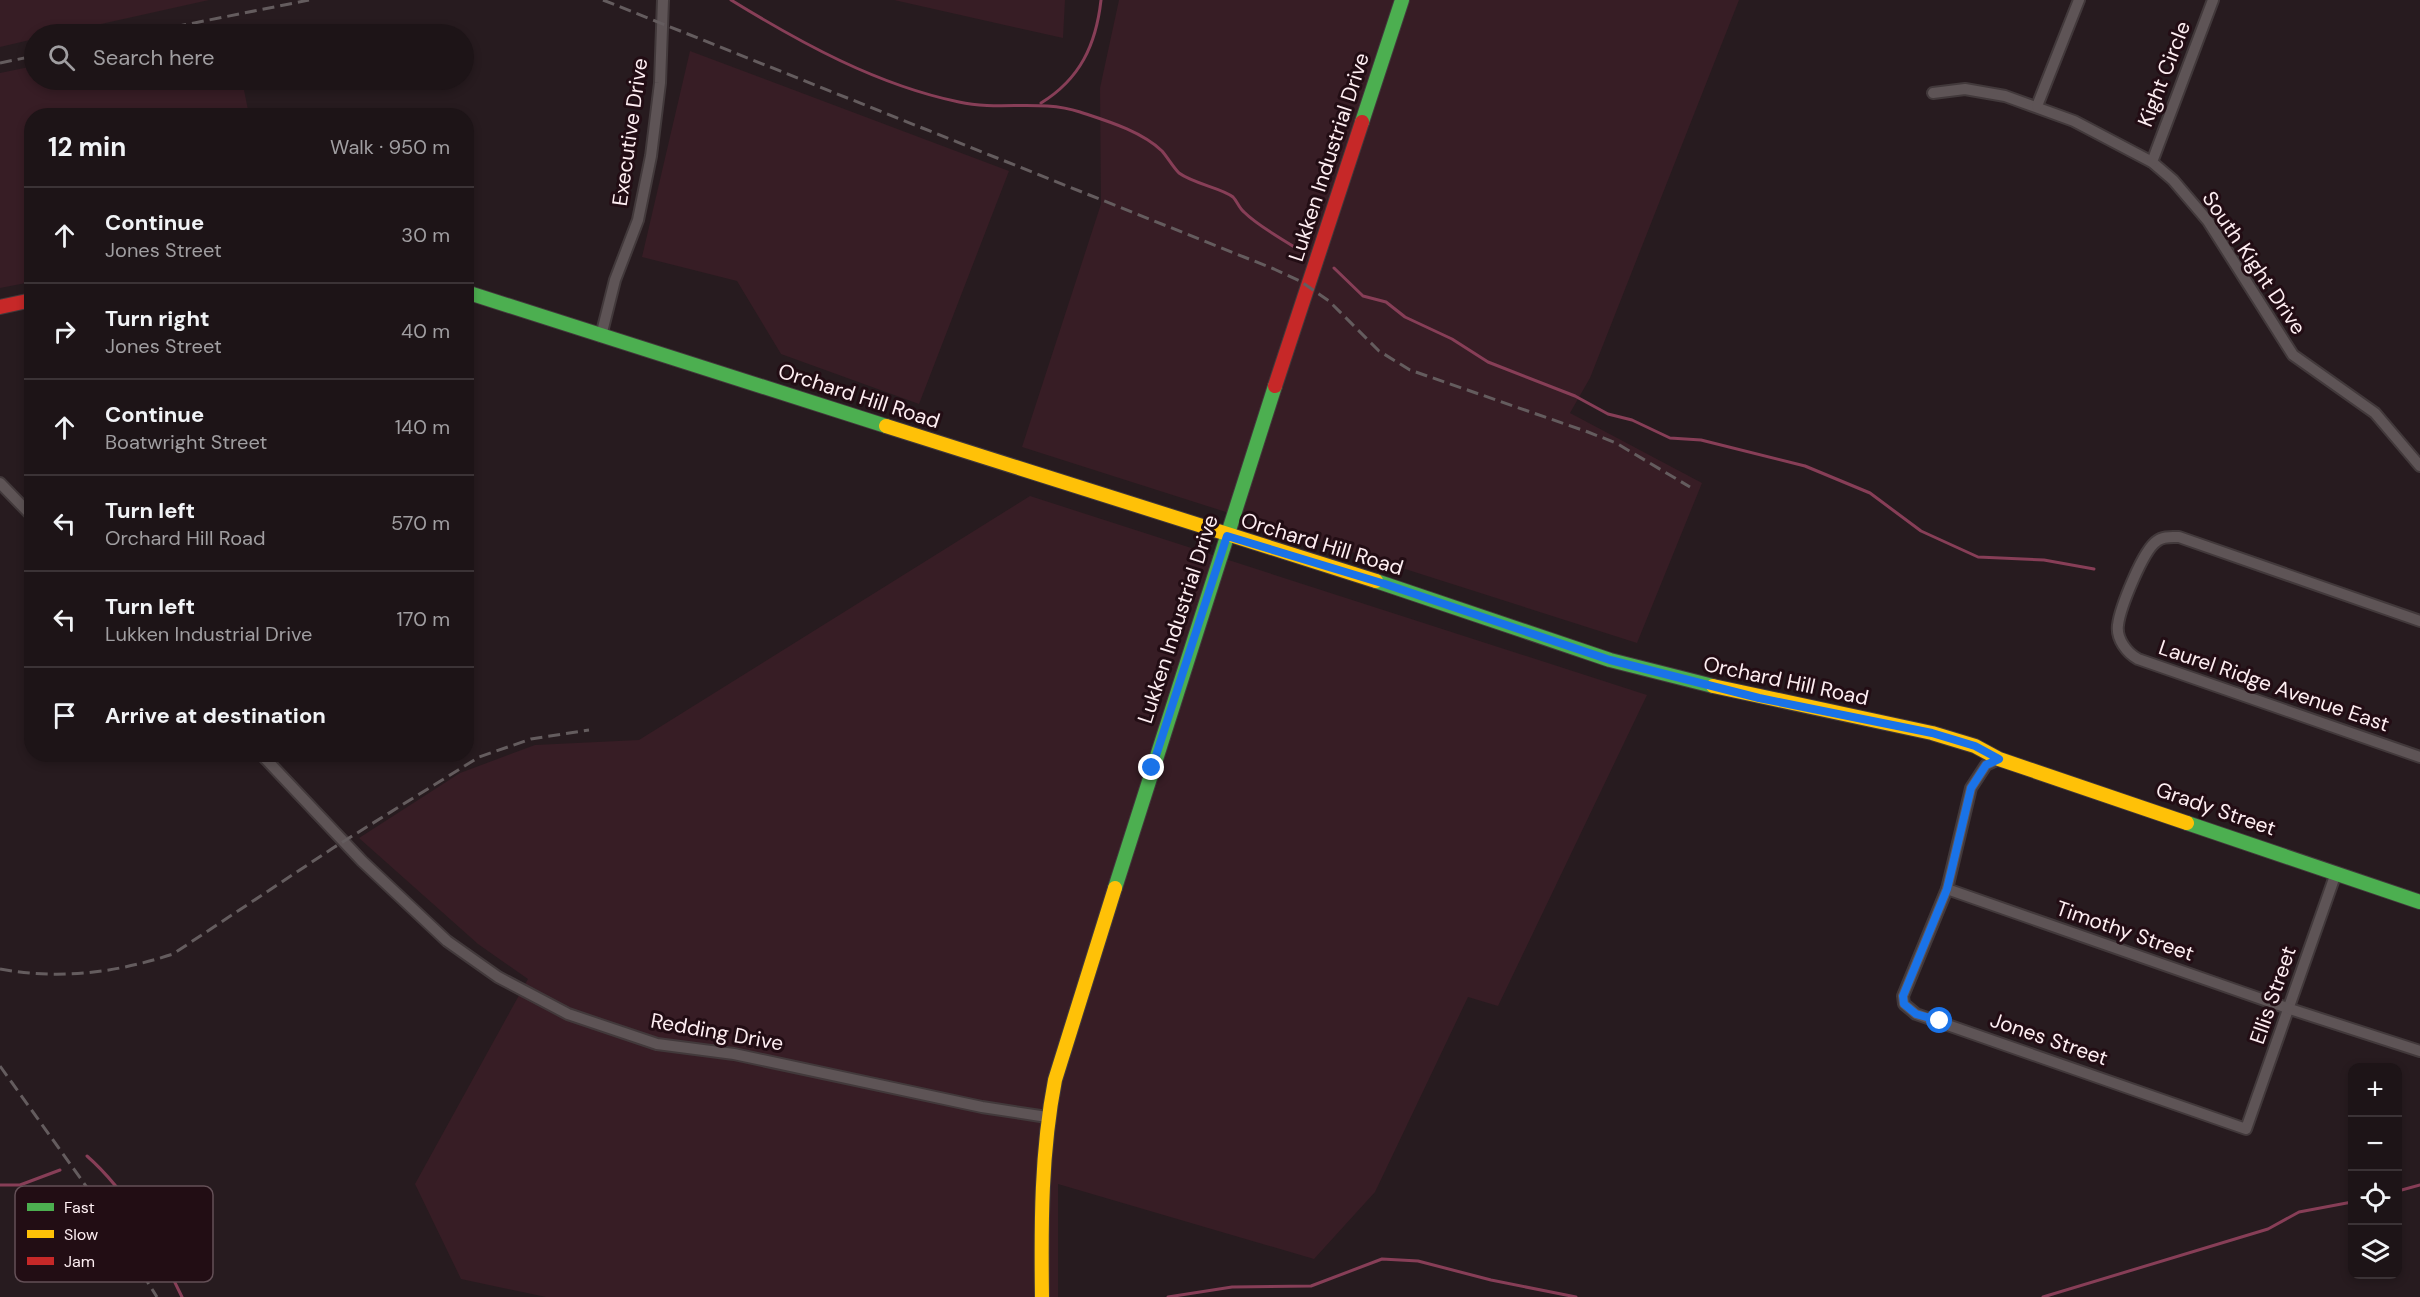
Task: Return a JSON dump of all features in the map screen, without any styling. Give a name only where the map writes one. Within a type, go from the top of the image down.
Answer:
[{"type":"street","name":"Executive Drive","points":[[601,336],[615,280],[638,220],[651,156],[660,83],[663,0]]},
{"type":"street","name":"Lukken Industrial Drive","points":[[1042,1297],[1041,1176],[1047,1117],[1055,1080],[1227,536],[1402,0]]},
{"type":"street","points":[[2037,106],[2079,0]]},
{"type":"street","name":"Kight Circle","points":[[2152,162],[2213,0]]},
{"type":"street","name":"South Kight Drive","points":[[1933,93],[1965,89],[2005,96],[2037,106],[2074,121],[2152,162],[2173,180],[2208,221],[2293,355],[2375,413],[2420,466]]},
{"type":"street","name":"Orchard Hill Road","points":[[474,295],[1227,536],[1385,584],[1610,660],[1759,698],[1932,733],[1975,746],[1999,759]]},
{"type":"street","points":[[0,307],[24,302]]},
{"type":"street","points":[[0,483],[24,508]]},
{"type":"street","name":"Laurel Ridge Avenue East","points":[[2420,621],[2179,537],[2168,536],[2148,548],[2140,563],[2117,626],[2122,643],[2129,654],[2138,659],[2420,757]]},
{"type":"street","points":[[1947,889],[1971,788],[1986,765],[1999,759]]},
{"type":"street","name":"Grady Street","points":[[1999,759],[2420,902]]},
{"type":"street","name":"Redding Drive","points":[[269,762],[362,861],[447,941],[498,977],[568,1014],[657,1044],[734,1054],[982,1107],[1047,1117]]},
{"type":"street","name":"Ellis Street","points":[[2246,1129],[2336,873]]},
{"type":"street","name":"Jones Street","points":[[1947,889],[1903,996],[1904,1004],[1916,1014],[2246,1129]]},
{"type":"street","name":"Timothy Street","points":[[1947,889],[2290,1009],[2420,1051]]},
{"type":"shaded area","points":[[0,0],[209,0],[101,24],[24,24],[24,41],[0,47]]},
{"type":"shaded area","points":[[894,0],[1065,0],[1063,38]]},
{"type":"shaded area","points":[[1119,0],[1739,0],[1590,378],[1570,413],[1702,483],[1637,643],[1022,447],[1101,204],[1100,88]]},
{"type":"shaded area","points":[[690,51],[1009,171],[919,404],[781,354],[737,281],[642,257]]},
{"type":"shaded area","points":[[24,68],[24,90],[244,90],[248,108],[24,108],[24,283],[0,288],[0,73]]},
{"type":"shaded area","points":[[1030,496],[1647,695],[1498,1006],[1468,997],[1375,1192],[1314,1259],[1058,1184],[1058,1297],[546,1297],[461,1279],[415,1184],[528,979],[478,944],[359,838],[460,773],[535,745],[639,740]]},
{"type":"waterway","points":[[731,0],[812,47],[869,74],[899,85],[959,102],[990,106],[1035,105],[1065,108],[1123,127],[1154,144],[1179,173],[1233,197],[1241,209],[1262,227],[1296,248]]},
{"type":"waterway","points":[[1041,103],[1066,83],[1084,59],[1095,32],[1101,0]]},
{"type":"waterway","points":[[1334,268],[1363,296],[1386,302],[1405,317],[1452,339],[1488,362],[1575,396],[1608,414],[1632,420],[1670,438],[1701,440],[1805,466],[1870,493],[1921,531],[1978,557],[2044,560],[2094,569]]},
{"type":"waterway","points":[[87,1156],[115,1186]]},
{"type":"waterway","points":[[0,1185],[20,1185],[60,1170]]},
{"type":"waterway","points":[[2402,1190],[2420,1185]]},
{"type":"waterway","points":[[2043,1297],[2268,1229],[2299,1212],[2348,1203]]},
{"type":"waterway","points":[[1168,1297],[1232,1287],[1311,1286],[1382,1259],[1418,1261],[1491,1280],[1576,1297]]},
{"type":"waterway","points":[[174,1282],[182,1297]]},
{"type":"railway","points":[[189,24],[309,0]]},
{"type":"railway","points":[[603,0],[1274,269],[1300,281],[1329,301],[1379,351],[1410,370],[1616,443],[1690,487]]},
{"type":"railway","points":[[0,63],[24,58]]},
{"type":"railway","points":[[474,760],[531,739],[589,730]]},
{"type":"railway","points":[[0,969],[44,974],[87,973],[130,966],[173,954],[333,848],[471,762]]},
{"type":"railway","points":[[0,1066],[86,1186]]},
{"type":"railway","points":[[147,1282],[157,1297]]},
{"type":"traffic: fast","points":[[1362,122],[1402,0]]},
{"type":"traffic: fast","points":[[474,295],[886,426]]},
{"type":"traffic: fast","points":[[1115,888],[1275,386]]},
{"type":"traffic: fast","points":[[1376,581],[1610,660],[1713,686]]},
{"type":"traffic: fast","points":[[2187,823],[2420,902]]},
{"type":"traffic: slow","points":[[886,426],[1376,581]]},
{"type":"traffic: slow","points":[[1713,686],[1932,733],[1975,746],[1999,759],[2187,823]]},
{"type":"traffic: slow","points":[[1042,1297],[1044,1161],[1050,1107],[1055,1080],[1115,888]]},
{"type":"traffic: jam","points":[[1275,386],[1362,122]]},
{"type":"traffic: jam","points":[[0,307],[24,302]]},
{"type":"route","points":[[1152,768],[1227,536],[1385,584],[1610,660],[1677,679],[1932,733],[1975,746],[1999,759],[1982,769],[1971,788],[1947,889],[1929,928],[1914,974],[1903,996],[1904,1004],[1916,1014],[1940,1021]]}]
